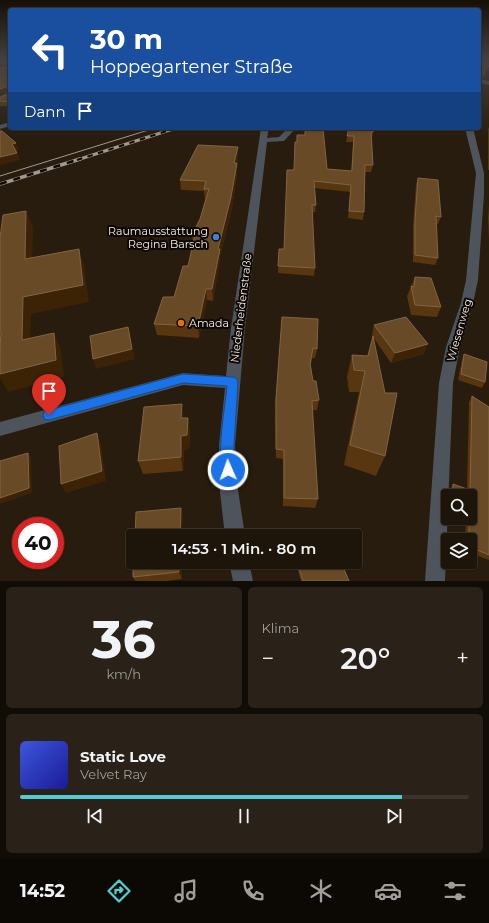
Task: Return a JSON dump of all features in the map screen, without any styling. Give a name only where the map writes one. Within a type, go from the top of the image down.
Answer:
[{"type":"street","name":"Niederheidenstraße","points":[[234,529],[228,482],[227,445],[233,382],[265,130]]},
{"type":"street","points":[[263,140],[281,138],[290,130]]},
{"type":"street","name":"Wiesenweg","points":[[435,581],[446,383],[453,347],[467,303],[472,280],[476,233],[480,173],[470,130]]},
{"type":"street","points":[[0,428],[183,379],[233,382]]},
{"type":"street","points":[[240,569],[243,581]]},
{"type":"building","points":[[0,85],[8,85],[8,86],[0,89]]},
{"type":"building","points":[[8,93],[8,102],[0,101],[0,97]]},
{"type":"building","points":[[305,130],[323,130],[327,169],[352,171],[354,136],[347,136],[348,130],[373,130],[373,132],[371,132],[373,165],[365,165],[364,212],[349,211],[351,185],[314,181],[316,205],[312,205],[315,268],[278,266],[279,249],[284,249],[287,170],[294,170],[295,142],[297,142],[297,135],[305,135]]},
{"type":"building","points":[[0,131],[16,143],[12,144],[17,153],[0,157]]},
{"type":"building","points":[[198,145],[238,147],[234,163],[237,163],[231,197],[218,249],[220,249],[212,289],[206,289],[198,326],[154,324],[163,297],[174,297],[183,266],[188,266],[195,235],[192,235],[200,219],[209,189],[204,189],[206,181],[180,180]]},
{"type":"building","points":[[418,178],[438,180],[441,217],[436,216],[438,258],[415,255],[415,220]]},
{"type":"building","points":[[26,211],[25,259],[79,249],[83,285],[23,297],[22,340],[54,333],[56,360],[0,374],[0,238],[3,215]]},
{"type":"building","points":[[415,277],[431,278],[441,307],[415,305],[411,286],[414,287]]},
{"type":"building","points":[[282,317],[318,319],[317,349],[313,348],[310,364],[313,381],[316,381],[319,400],[312,401],[318,499],[284,498],[284,450],[276,449],[276,398]]},
{"type":"building","points":[[406,317],[428,344],[395,353],[374,325]]},
{"type":"building","points":[[128,327],[132,349],[93,359],[90,336]]},
{"type":"building","points":[[373,336],[385,393],[397,393],[385,456],[350,445],[365,371],[354,370],[352,355],[368,356]]},
{"type":"building","points":[[464,354],[487,362],[485,382],[461,374]]},
{"type":"building","points":[[472,396],[489,407],[489,555],[477,550],[477,533],[469,533],[469,525],[477,525],[477,489],[470,489]]},
{"type":"building","points":[[182,404],[181,418],[188,418],[187,435],[181,436],[181,457],[138,461],[144,407]]},
{"type":"building","points":[[97,433],[102,471],[61,484],[59,446]]},
{"type":"building","points":[[28,453],[29,488],[0,498],[0,461]]},
{"type":"building","points":[[453,484],[467,489],[453,489]]},
{"type":"building","points":[[181,508],[180,529],[135,529],[136,512]]},
{"type":"building","points":[[133,569],[179,569],[179,572],[133,577]]},
{"type":"building","points":[[299,569],[344,569],[349,581],[303,581]]},
{"type":"tram line","points":[[0,176],[149,130]]},
{"type":"railway","points":[[77,160],[170,130]]},
{"type":"railway","points":[[0,184],[80,159]]},
{"type":"place","name":"Raumausstattung Regina Barsch","points":[[216,237]]},
{"type":"place","name":"Amada","points":[[181,323]]},
{"type":"route","points":[[49,415],[158,384],[183,379],[233,382],[227,445],[228,470]]}]
